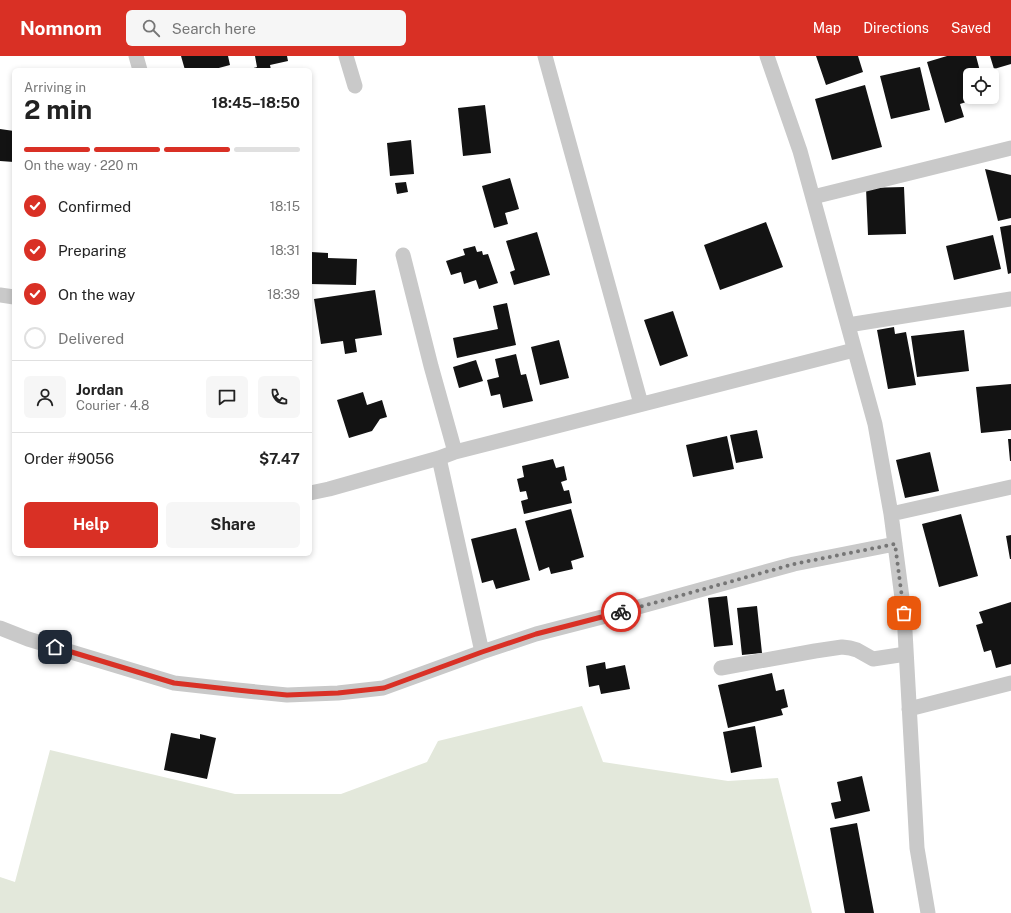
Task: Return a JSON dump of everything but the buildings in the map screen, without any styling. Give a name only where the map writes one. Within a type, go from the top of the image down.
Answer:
[{"type":"street","points":[[136,56],[139,68]]},
{"type":"street","points":[[346,56],[355,86]]},
{"type":"street","points":[[545,56],[641,404]]},
{"type":"street","points":[[767,56],[800,151],[875,424],[891,514],[904,613],[917,848],[928,913]]},
{"type":"street","points":[[813,197],[1011,148]]},
{"type":"street","points":[[403,255],[431,366],[455,452]]},
{"type":"street","points":[[0,295],[12,296]]},
{"type":"street","points":[[848,325],[1011,299]]},
{"type":"street","points":[[312,493],[439,458],[455,452],[854,350]]},
{"type":"street","points":[[439,458],[482,652]]},
{"type":"street","points":[[891,514],[1011,486]]},
{"type":"street","points":[[0,628],[28,639],[174,683],[287,695],[338,693],[384,688],[536,634],[794,564],[895,544]]},
{"type":"street","points":[[721,668],[842,647],[857,650],[873,659],[906,654]]},
{"type":"street","points":[[909,709],[1011,684]]},
{"type":"shaded area","points":[[582,706],[603,762],[728,781],[778,778],[812,913],[0,913],[0,877],[15,882],[50,750],[235,794],[341,794],[427,762],[438,741]]},
{"type":"way so far","points":[[621,612],[794,564],[895,544],[904,613]]},
{"type":"route","points":[[55,647],[174,683],[287,695],[338,693],[384,688],[536,634],[621,612]]}]
